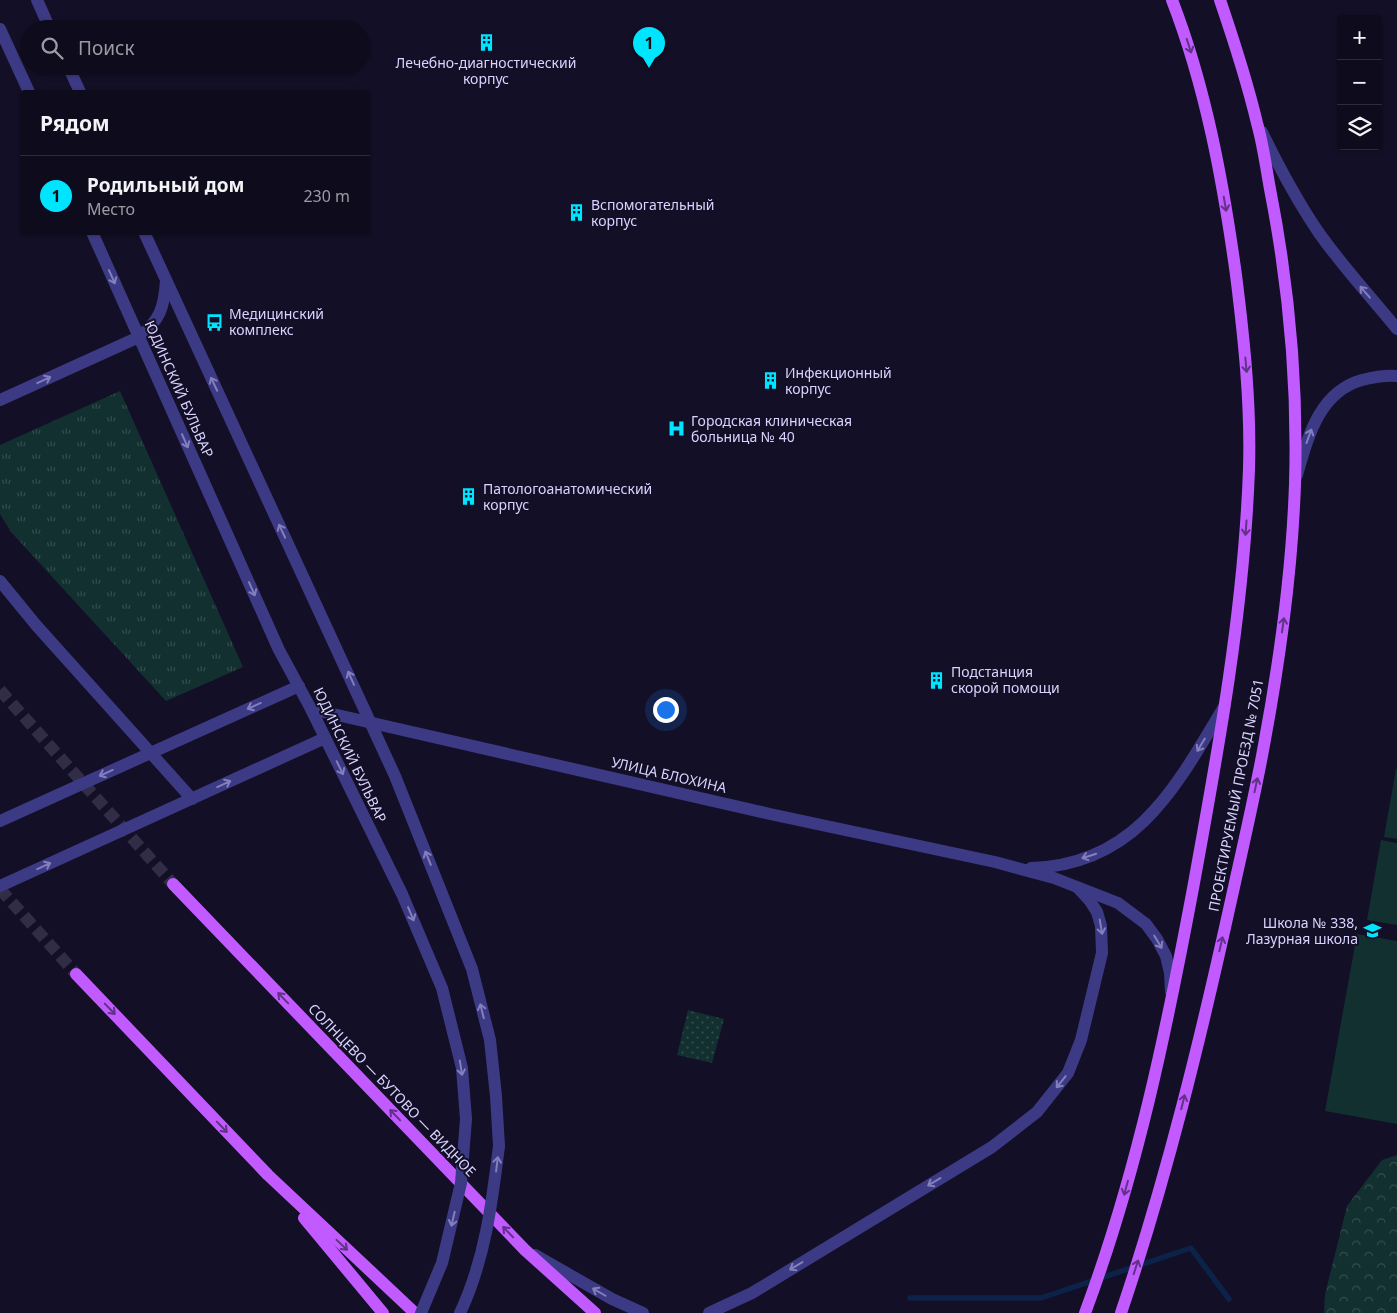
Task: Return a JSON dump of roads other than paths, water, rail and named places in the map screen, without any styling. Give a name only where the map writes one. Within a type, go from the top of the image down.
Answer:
[{"type":"main road","name":"ПРОЕКТИРУЕМЫЙ ПРОЕЗД № 7051","points":[[1086,1313],[1110,1240],[1138,1141],[1171,1006],[1226,703],[1246,526],[1249,467],[1247,377],[1234,264],[1214,147],[1201,86],[1172,0]]},
{"type":"main road","name":"ПРОЕКТИРУЕМЫЙ ПРОЕЗД № 7051","points":[[1121,1313],[1148,1233],[1198,1043],[1264,745],[1284,621],[1295,483],[1294,372],[1278,232],[1258,126],[1240,59],[1220,0]]},
{"type":"main road","name":"СОЛНЦЕВО — БУТОВО — ВИДНОЕ","points":[[173,884],[526,1250],[595,1313]]},
{"type":"main road","points":[[76,974],[268,1175],[416,1313]]},
{"type":"main road","points":[[268,1175],[383,1313]]},
{"type":"street","points":[[37,0],[46,20]]},
{"type":"street","points":[[0,29],[20,72]]},
{"type":"street","points":[[21,75],[28,90]]},
{"type":"street","points":[[72,75],[79,90]]},
{"type":"street","points":[[1258,126],[1289,186],[1320,233],[1351,275],[1397,329]]},
{"type":"street","name":"ЮДИНСКИЙ БУЛЬВАР","points":[[93,235],[279,650],[311,709],[402,894],[442,988],[462,1068],[466,1119],[461,1183],[442,1263],[421,1313]]},
{"type":"street","points":[[145,235],[371,723]]},
{"type":"street","points":[[0,400],[139,338],[154,324],[159,315],[165,297],[166,280]]},
{"type":"street","points":[[1295,483],[1315,421],[1333,396],[1344,387],[1358,381],[1373,377],[1397,376]]},
{"type":"street","points":[[0,581],[36,625],[192,799]]},
{"type":"street","points":[[0,822],[299,686]]},
{"type":"street","points":[[1021,868],[1043,868],[1068,863],[1100,853],[1130,834],[1149,818],[1168,796],[1186,770],[1226,703]]},
{"type":"street","name":"УЛИЦА БЛОХИНА","points":[[311,709],[770,814],[1021,868]]},
{"type":"street","name":"ЮДИНСКИЙ БУЛЬВАР","points":[[371,723],[395,776],[472,969],[490,1040],[499,1146],[493,1196],[482,1252],[468,1297],[460,1313]]},
{"type":"street","points":[[0,886],[325,738]]},
{"type":"street","points":[[1021,868],[1076,886],[1118,903],[1146,924],[1166,956],[1170,973],[1171,1006]]},
{"type":"street","points":[[709,1313],[752,1293],[992,1147],[1037,1112],[1068,1073],[1081,1040],[1102,953],[1101,926],[1097,912],[1090,900],[1076,886]]},
{"type":"street","points":[[526,1250],[612,1299],[643,1313]]},
{"type":"waterway","points":[[910,1298],[1041,1298],[1191,1248],[1229,1299]]},
{"type":"tunnel","points":[[0,690],[173,884]]},
{"type":"tunnel","points":[[0,889],[76,974]]},
{"type":"place","name":"Лечебно-диагностический корпус","points":[[486,43]]},
{"type":"place","name":"Родильный дом","points":[[649,68]]},
{"type":"place","name":"Вспомогательный корпус","points":[[577,213]]},
{"type":"place","name":"Медицинский комплекс","points":[[215,322]]},
{"type":"place","name":"Инфекционный корпус","points":[[771,381]]},
{"type":"place","name":"Городская клиническая больница № 40","points":[[677,429]]},
{"type":"place","name":"Патологоанатомический корпус","points":[[469,497]]},
{"type":"place","name":"Подстанция скорой помощи","points":[[937,680]]},
{"type":"place","name":"Школа № 338, Лазурная школа","points":[[1372,931]]}]
